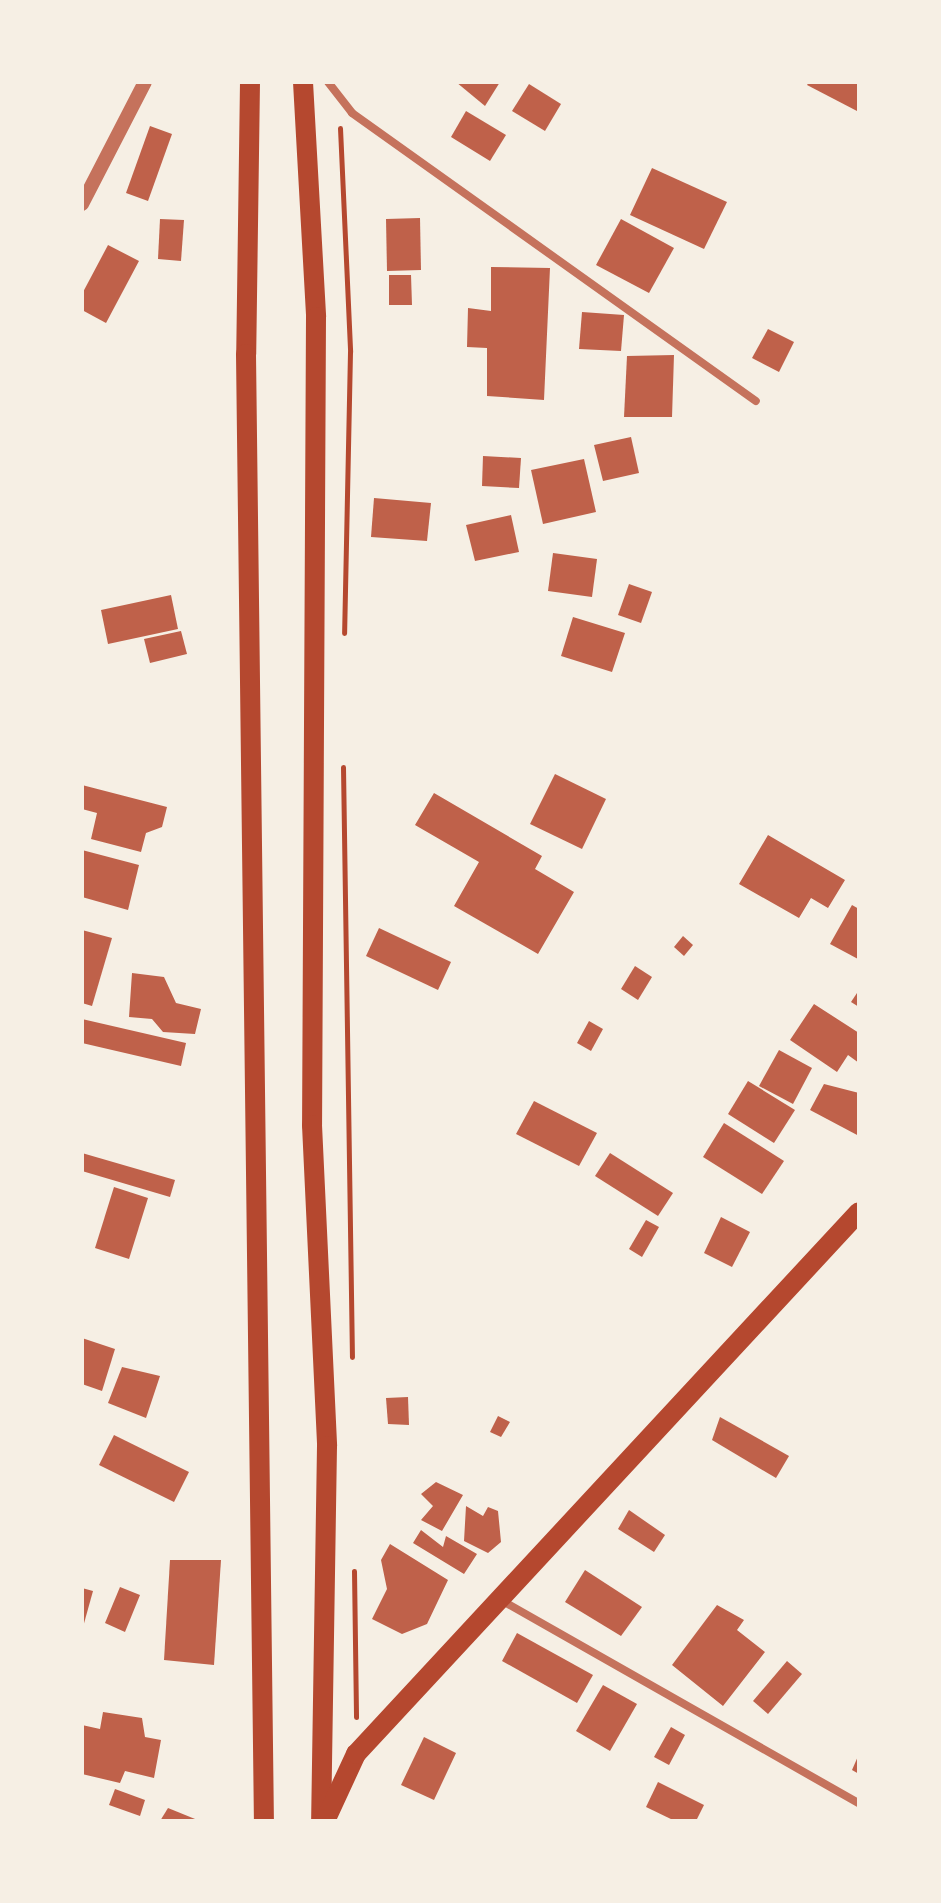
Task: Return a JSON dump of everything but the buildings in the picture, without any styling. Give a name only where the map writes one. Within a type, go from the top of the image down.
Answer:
[{"type":"main road","points":[[250,82],[246,354],[264,1821]]},
{"type":"main road","points":[[303,82],[316,317],[312,1125],[327,1446],[323,1821]]},
{"type":"main road","points":[[323,1821],[356,1754],[859,1212]]},
{"type":"street","points":[[82,204],[145,82]]},
{"type":"street","points":[[328,82],[338,99],[756,401]]},
{"type":"street","points":[[501,1599],[859,1803]]},
{"type":"path","points":[[338,99],[350,352],[343,651]]},
{"type":"path","points":[[342,758],[352,1375]]},
{"type":"path","points":[[354,1563],[356,1754]]}]
